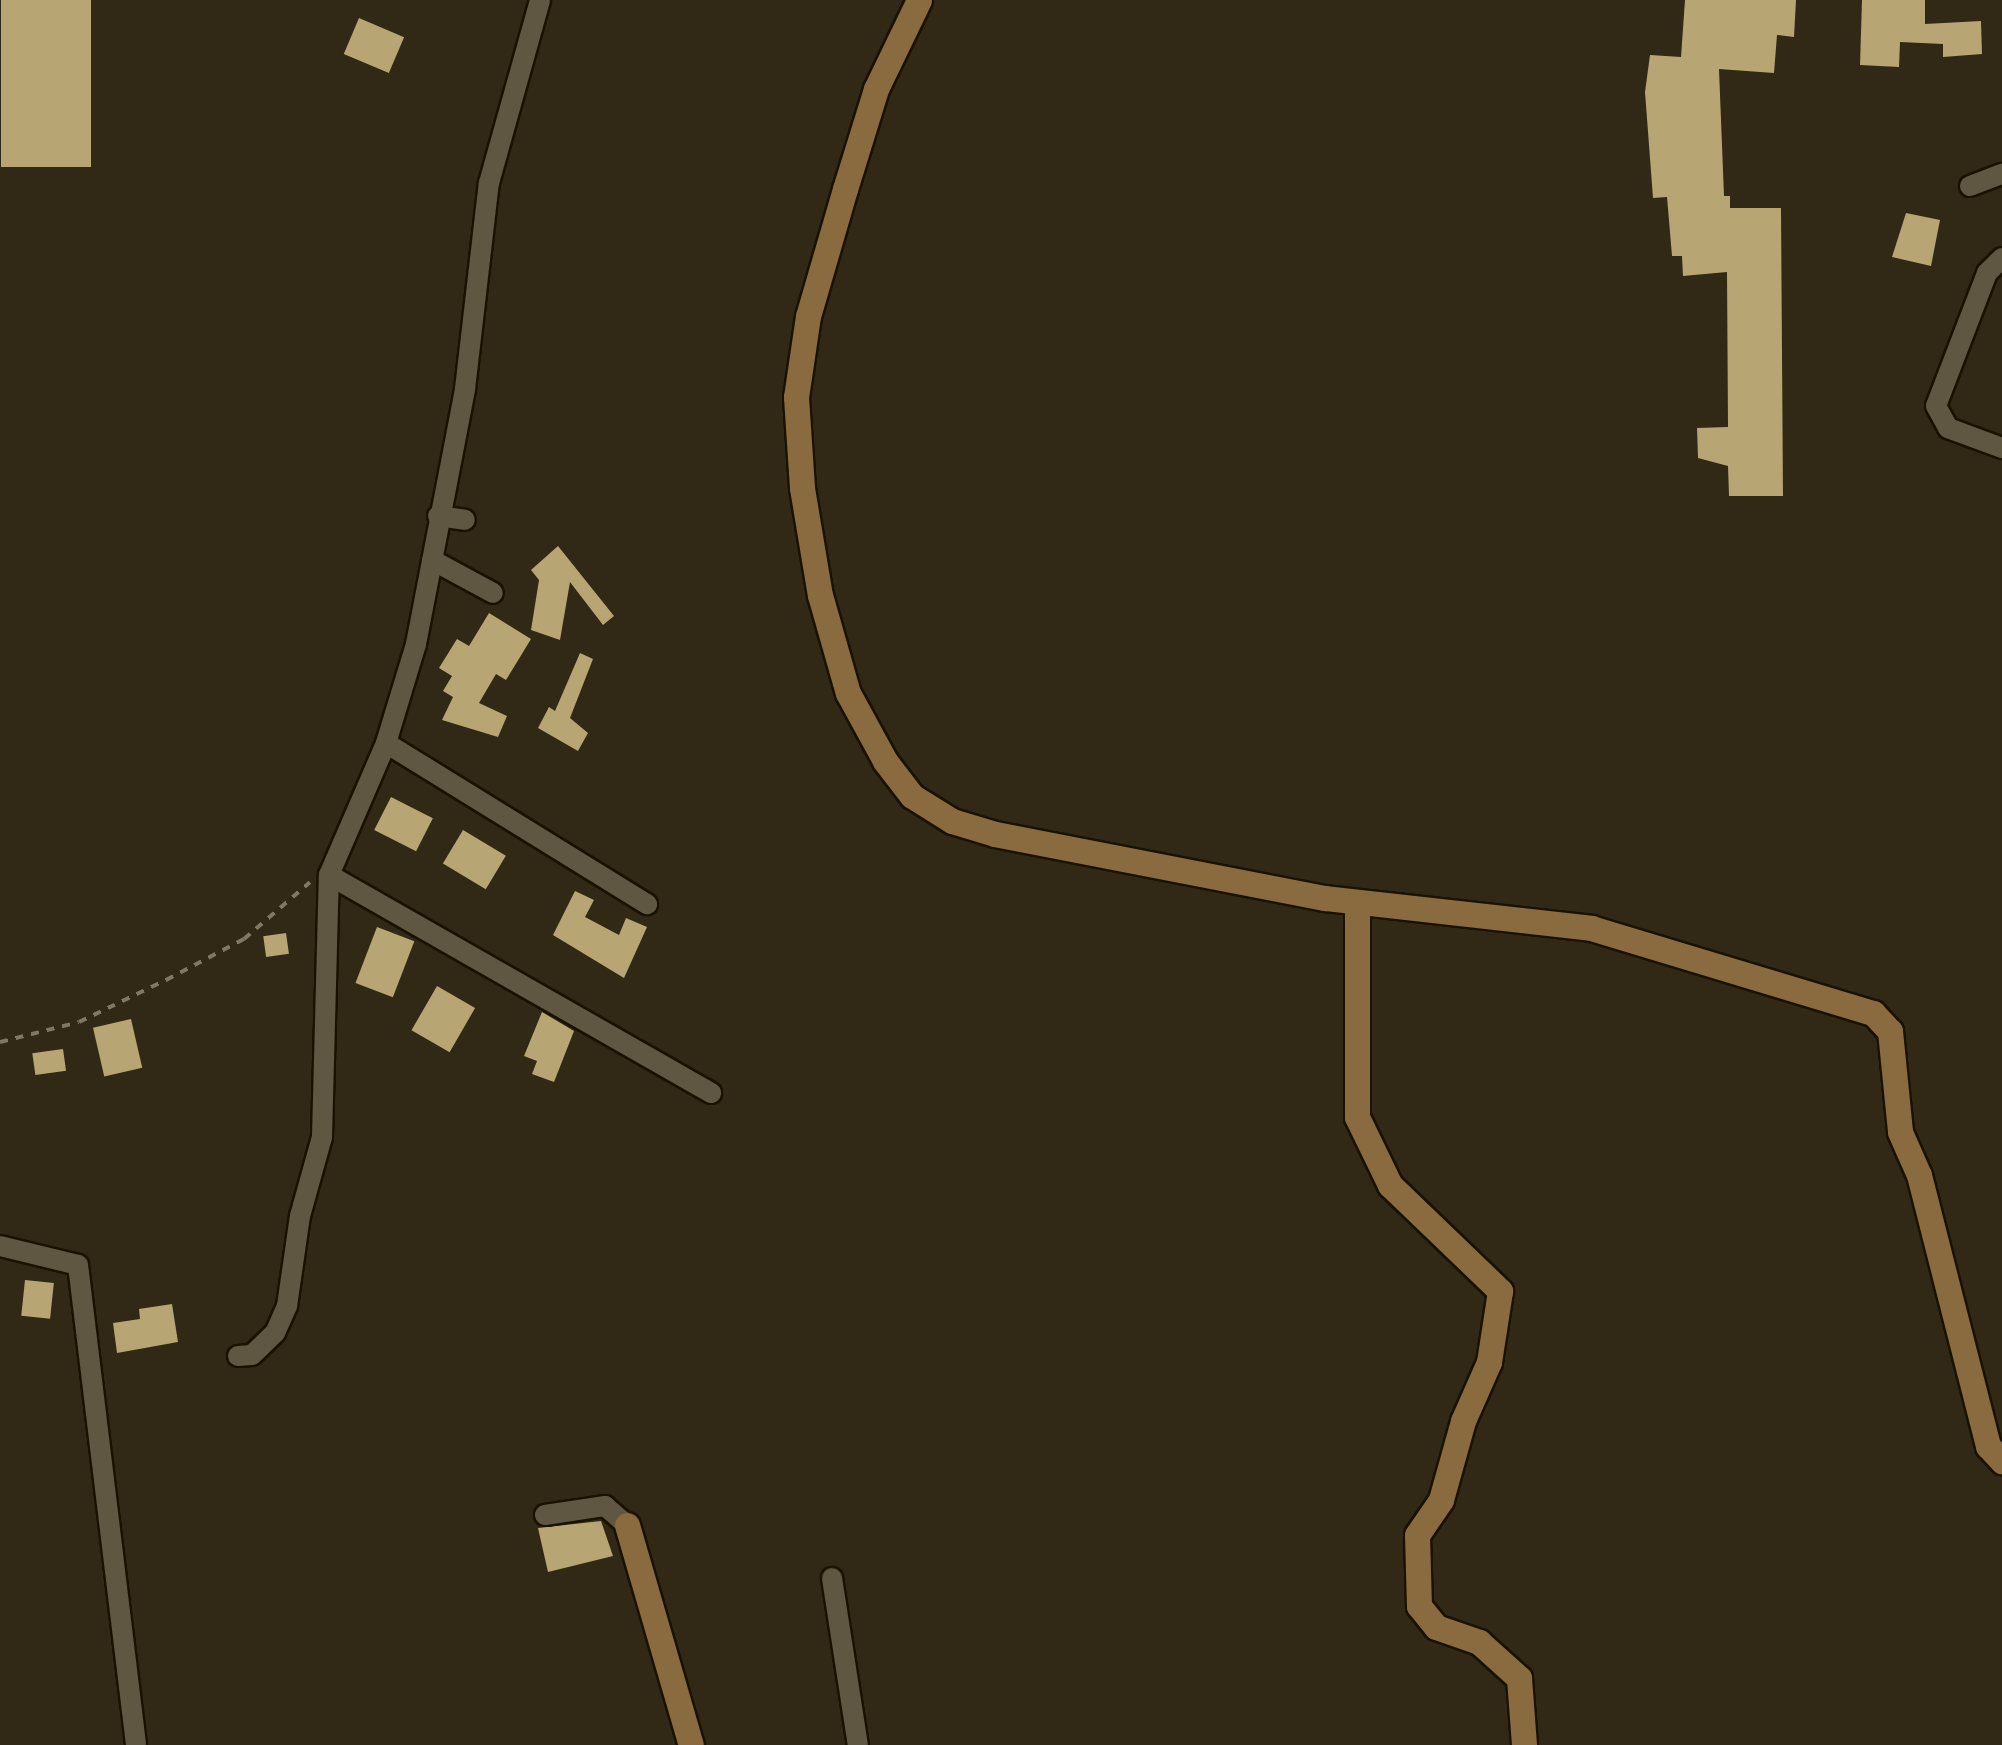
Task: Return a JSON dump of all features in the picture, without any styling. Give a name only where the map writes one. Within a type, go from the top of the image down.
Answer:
[{"type":"street","points":[[238,1356],[252,1355],[275,1332],[287,1306],[304,1200],[322,1137],[329,876],[386,743],[432,560],[465,390],[489,183],[540,0]]},
{"type":"street","points":[[919,0],[871,106],[808,316],[796,397],[817,578],[848,693],[912,796],[952,821],[1357,903],[1622,934],[1873,1013],[1890,1031],[1900,1132],[1919,1174],[1988,1446],[2002,1462]]},
{"type":"street","points":[[1970,186],[2002,174]]},
{"type":"street","points":[[2002,258],[1987,273],[1936,406],[1948,428],[2002,448]]},
{"type":"street","points":[[438,516],[465,520]]},
{"type":"street","points":[[432,560],[493,593]]},
{"type":"street","points":[[386,743],[647,904]]},
{"type":"street","points":[[329,876],[710,1093]]},
{"type":"street","points":[[1357,903],[1357,1117],[1366,1143],[1390,1184],[1500,1291],[1489,1362],[1462,1421],[1441,1500],[1417,1535],[1419,1606],[1436,1628],[1479,1642],[1519,1678],[1524,1745]]},
{"type":"street","points":[[0,1246],[78,1265],[136,1745]]},
{"type":"street","points":[[546,1515],[605,1506],[627,1524],[691,1745]]},
{"type":"street","points":[[832,1578],[858,1745]]},
{"type":"path","points":[[0,1042],[79,1022],[166,980],[244,940],[307,884],[329,876]]},
{"type":"building","points":[[1,0],[91,0],[91,167],[1,167]]},
{"type":"building","points":[[1685,0],[1796,0],[1794,37],[1777,35],[1774,73],[1719,69],[1724,196],[1730,196],[1730,208],[1781,208],[1783,496],[1729,496],[1728,466],[1698,458],[1697,428],[1728,427],[1727,272],[1683,276],[1682,256],[1672,256],[1667,197],[1653,198],[1645,92],[1650,55],[1681,57]]},
{"type":"building","points":[[1862,0],[1925,0],[1925,24],[1981,21],[1982,54],[1943,57],[1943,44],[1900,42],[1899,67],[1860,65]]},
{"type":"building","points":[[359,18],[404,37],[389,73],[344,54]]},
{"type":"building","points":[[1906,213],[1940,220],[1931,266],[1892,257]]},
{"type":"building","points":[[558,546],[614,616],[603,625],[570,582],[560,640],[531,630],[539,580],[531,570]]},
{"type":"building","points":[[489,613],[531,639],[506,680],[496,674],[479,703],[507,716],[498,737],[442,720],[453,697],[443,691],[452,676],[439,668],[457,639],[469,646]]},
{"type":"building","points":[[580,653],[593,659],[570,718],[588,733],[578,751],[538,728],[549,707],[555,711]]},
{"type":"building","points":[[391,797],[433,818],[416,851],[374,830]]},
{"type":"building","points":[[463,830],[506,856],[486,889],[443,863]]},
{"type":"building","points":[[575,891],[594,900],[585,917],[619,935],[626,918],[647,927],[624,978],[553,935]]},
{"type":"building","points":[[377,927],[414,941],[393,997],[355,983]]},
{"type":"building","points":[[286,933],[289,954],[266,957],[263,936]]},
{"type":"building","points":[[437,986],[475,1008],[450,1052],[412,1030]]},
{"type":"building","points":[[542,1012],[574,1031],[554,1082],[532,1074],[537,1061],[524,1056]]},
{"type":"building","points":[[131,1019],[142,1068],[104,1076],[93,1028]]},
{"type":"building","points":[[63,1049],[66,1071],[35,1075],[32,1053]]},
{"type":"building","points":[[25,1280],[54,1283],[50,1319],[21,1316]]},
{"type":"building","points":[[172,1304],[178,1342],[117,1353],[113,1323],[140,1319],[139,1309]]},
{"type":"building","points":[[601,1521],[613,1556],[548,1572],[538,1528]]}]
